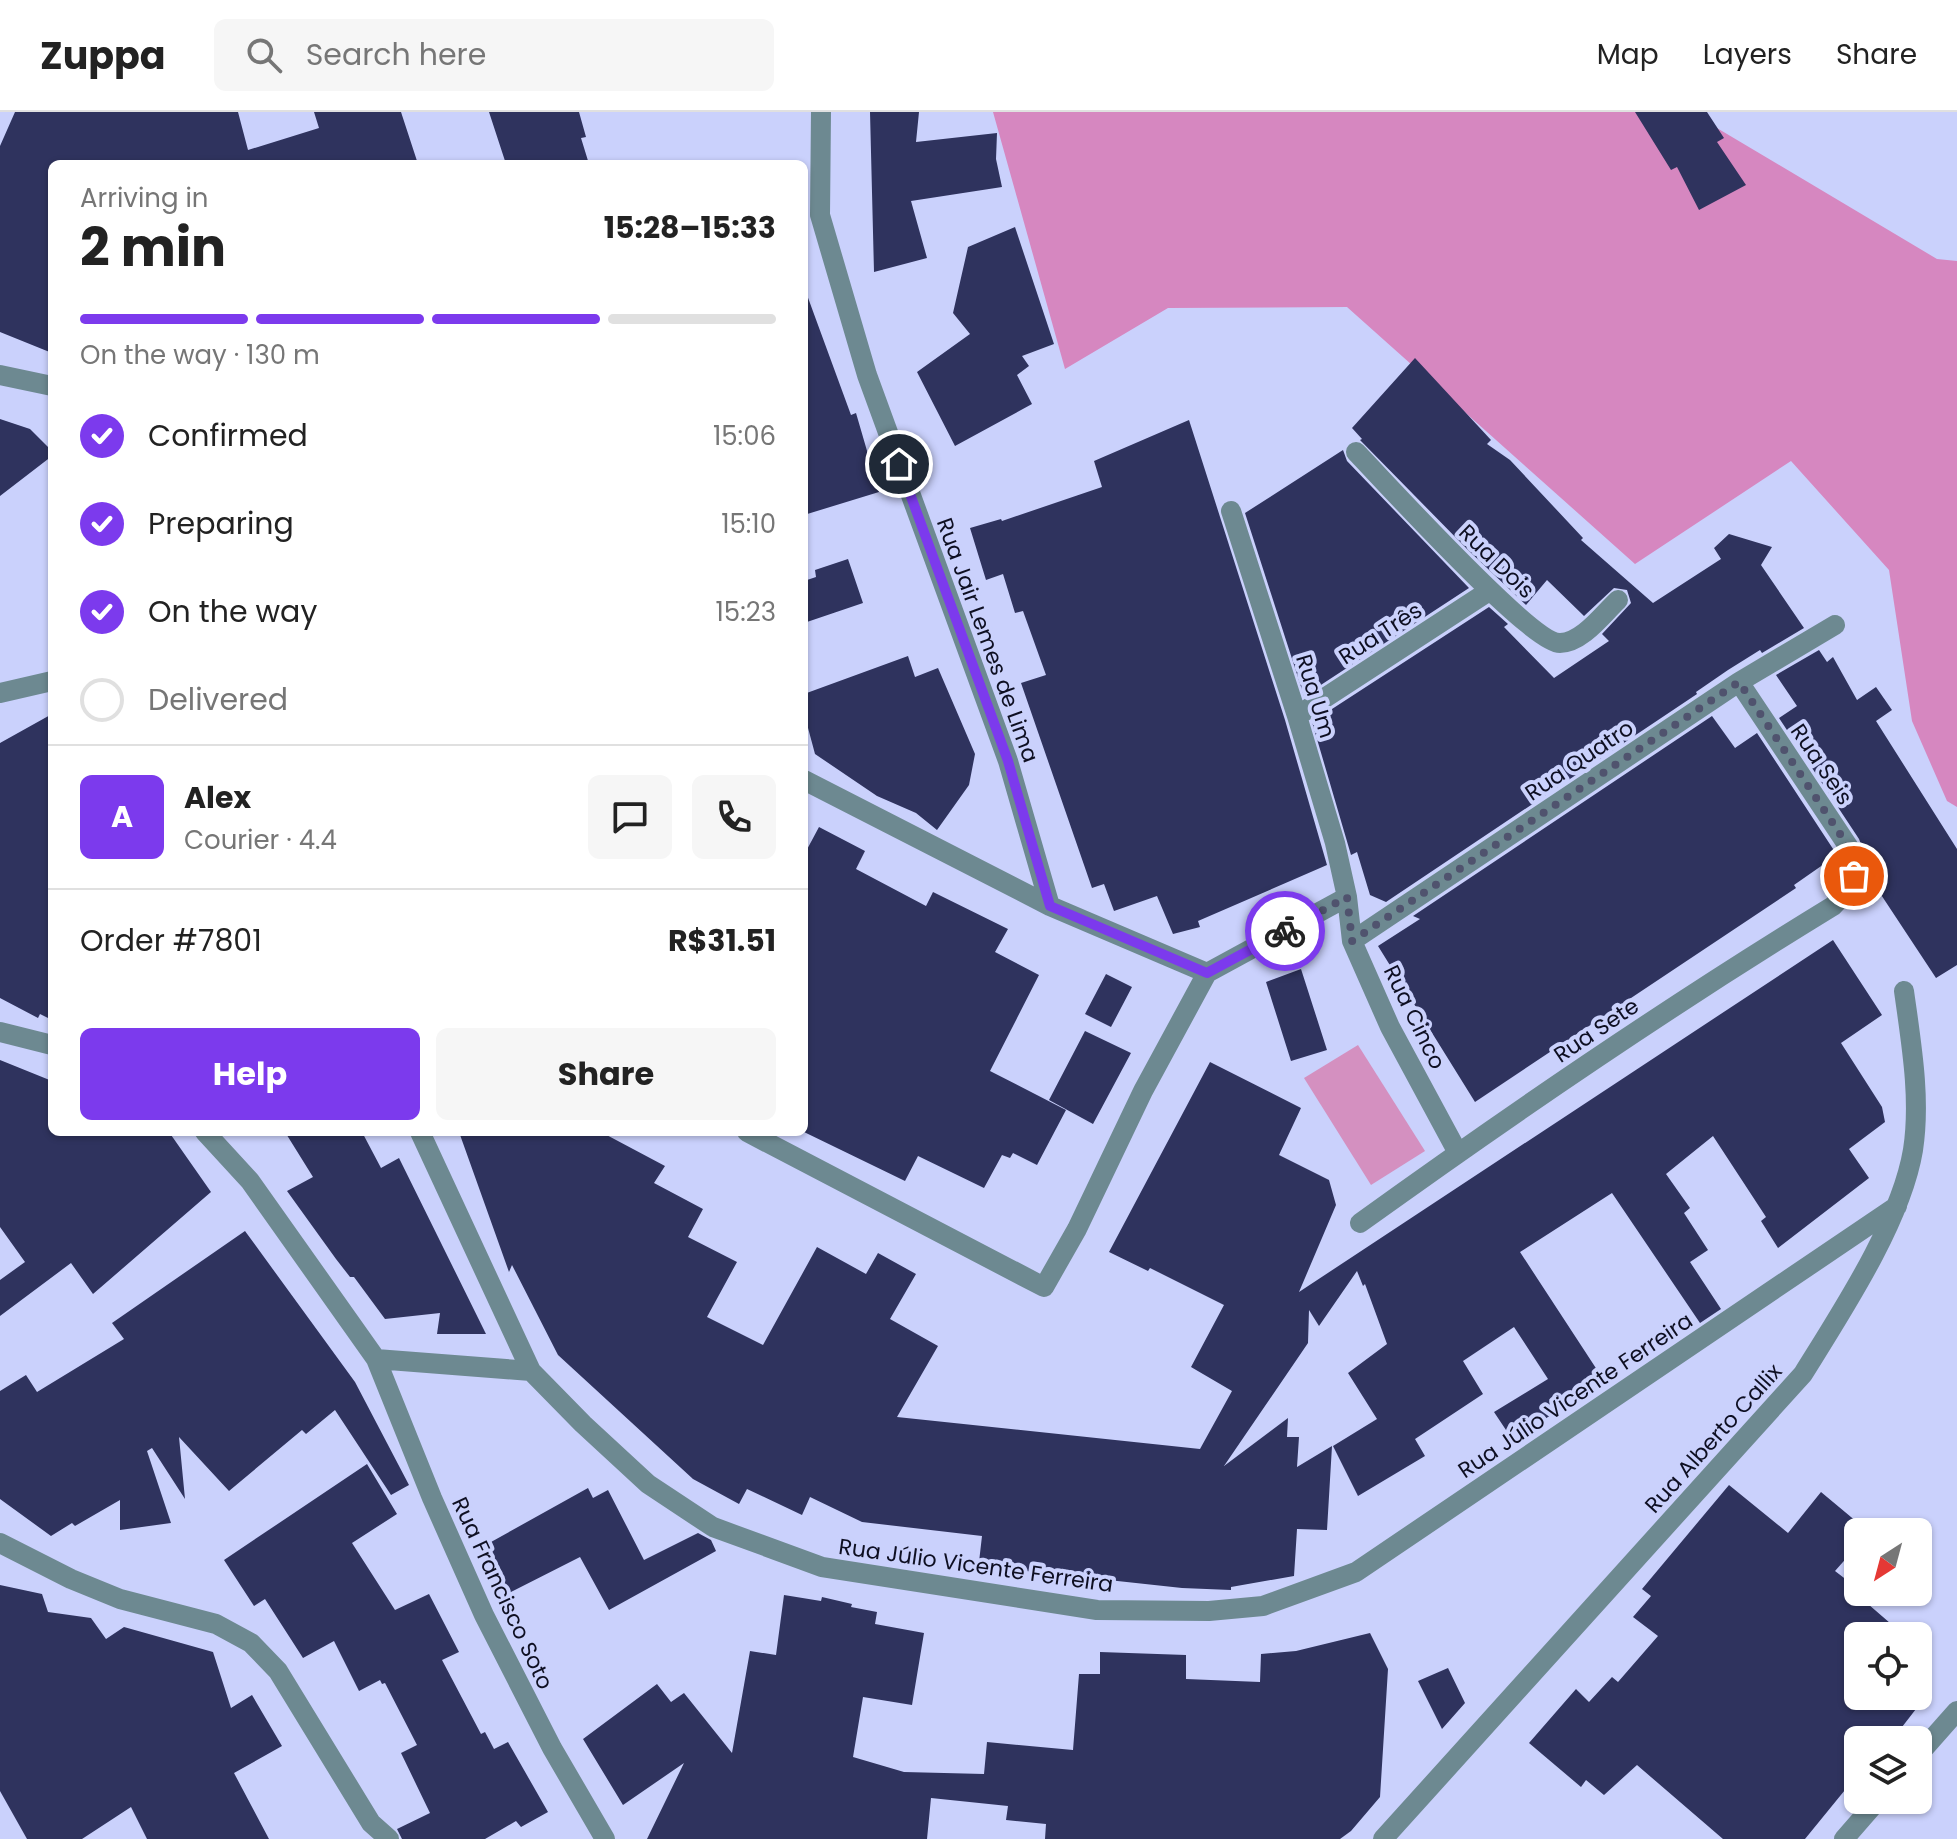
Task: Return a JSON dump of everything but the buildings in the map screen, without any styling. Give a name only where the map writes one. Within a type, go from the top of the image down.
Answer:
[{"type":"street","name":"Rua Jair Lemes de Lima","points":[[821,112],[820,215],[867,375],[1008,761],[1050,906]]},
{"type":"street","points":[[0,375],[48,385]]},
{"type":"street","name":"Rua Dois","points":[[1356,452],[1489,591],[1544,636],[1557,643],[1574,640],[1618,600]]},
{"type":"street","name":"Rua Um","points":[[1231,511],[1297,716],[1335,843],[1347,897]]},
{"type":"street","name":"Rua Três","points":[[1297,716],[1489,591]]},
{"type":"street","name":"Rua Quatro","points":[[1352,941],[1739,682],[1835,625]]},
{"type":"street","points":[[0,693],[48,682]]},
{"type":"street","name":"Rua Seis","points":[[1739,682],[1848,846],[1854,859],[1854,876]]},
{"type":"street","points":[[808,782],[1050,906],[1207,973]]},
{"type":"street","name":"Rua Sete","points":[[1360,1223],[1718,976],[1833,906],[1845,894],[1854,876]]},
{"type":"street","points":[[755,1136],[1044,1287],[1077,1229],[1143,1091],[1207,973],[1347,897]]},
{"type":"street","name":"Rua Cinco","points":[[1347,897],[1352,941],[1390,1027],[1458,1153]]},
{"type":"street","name":"Rua Alberto Callix","points":[[1383,1839],[1803,1374],[1847,1303],[1897,1206],[1913,1150],[1915,1095],[1904,991]]},
{"type":"street","points":[[0,1032],[48,1044]]},
{"type":"street","points":[[209,1136],[250,1181],[376,1359],[531,1371]]},
{"type":"street","name":"Rua Júlio Vicente Ferreira","points":[[422,1136],[531,1371],[648,1484],[713,1527],[822,1567],[1097,1610],[1209,1611],[1263,1606],[1356,1572],[1897,1206]]},
{"type":"street","name":"Rua Francisco Soto","points":[[376,1359],[432,1498],[484,1615],[552,1748],[605,1839]]},
{"type":"street","points":[[0,1543],[71,1579],[120,1599],[216,1624],[251,1643],[278,1671],[371,1823],[389,1839]]},
{"type":"street","points":[[1932,1739],[1957,1711]]},
{"type":"street","points":[[1844,1839],[1866,1814]]},
{"type":"shaded area","points":[[993,112],[1690,112],[1937,259],[1957,261],[1957,807],[1947,801],[1912,721],[1889,570],[1791,461],[1635,564],[1347,307],[1168,308],[1065,369]]},
{"type":"shaded area","points":[[1358,1045],[1425,1151],[1371,1185],[1304,1078]]},
{"type":"way so far","points":[[1285,931],[1347,897],[1352,941],[1739,682],[1848,846],[1854,859],[1854,876]]},
{"type":"route","points":[[899,464],[1008,761],[1050,906],[1207,973],[1285,931]]}]
